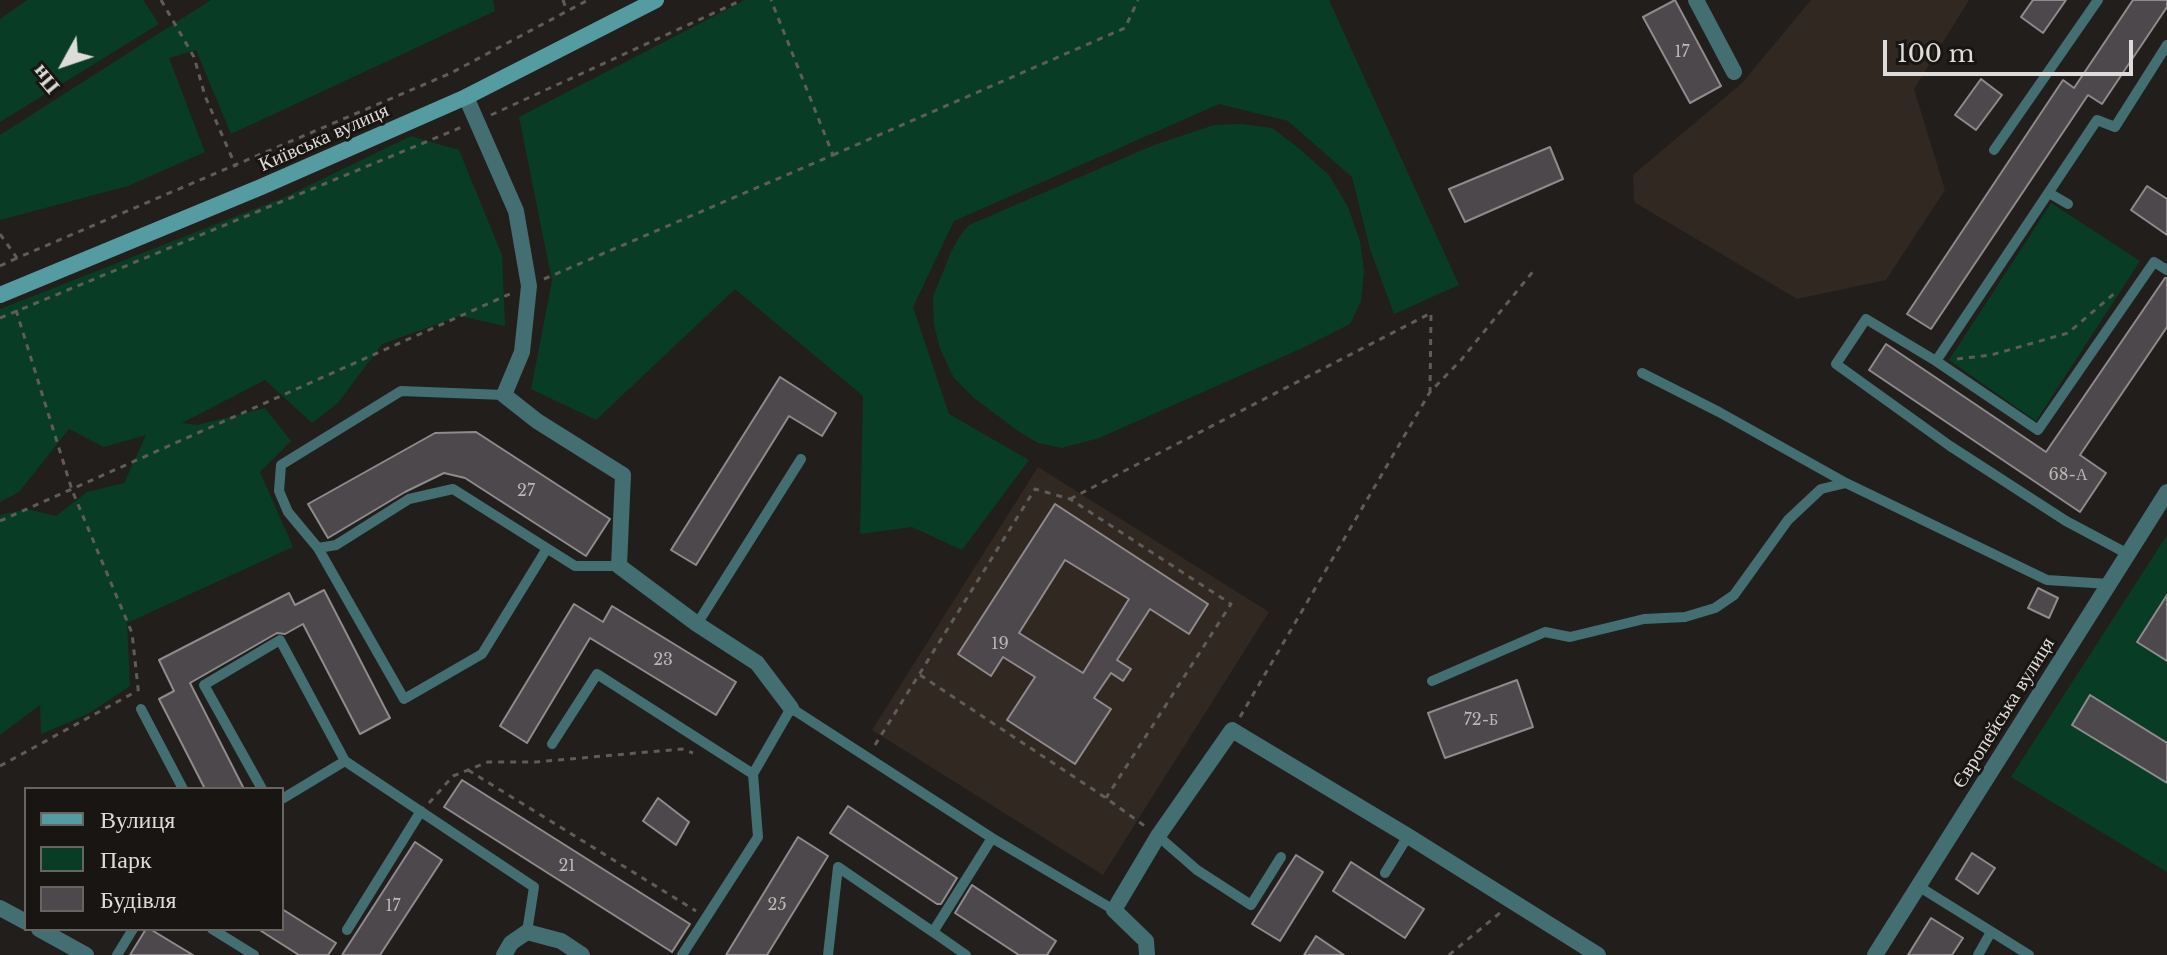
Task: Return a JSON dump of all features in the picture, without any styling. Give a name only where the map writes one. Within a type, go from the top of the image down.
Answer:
[{"type":"main road","name":"Київська вулиця","points":[[2,289],[261,187],[466,97],[656,0]]},
{"type":"street","points":[[1696,0],[1734,72]]},
{"type":"street","points":[[466,97],[516,211],[529,286],[522,352],[504,395],[537,421],[623,475],[619,566],[697,624],[757,663],[791,708]]},
{"type":"street","name":"Європейська вулиця","points":[[1875,955],[2167,492]]},
{"type":"street","points":[[1147,955],[1146,941],[1114,910],[1158,836],[1232,730],[1598,955]]},
{"type":"street","points":[[0,908],[24,921]]},
{"type":"street","points":[[43,931],[86,955]]},
{"type":"street","points":[[504,955],[511,943],[527,932],[561,941],[582,955]]},
{"type":"lane","points":[[1994,150],[2098,0]]},
{"type":"lane","points":[[1941,361],[2097,120],[2115,127],[2167,45]]},
{"type":"lane","points":[[2049,193],[2068,204]]},
{"type":"lane","points":[[2128,554],[2053,513],[1950,446],[1836,364],[1866,319],[1941,361],[2038,430],[2154,262],[2167,270]]},
{"type":"lane","points":[[1642,373],[1846,483],[2047,580],[2109,584]]},
{"type":"lane","points":[[504,395],[401,391],[281,465],[279,491],[288,512],[318,548],[404,699],[482,654],[546,550]]},
{"type":"lane","points":[[697,624],[801,459]]},
{"type":"lane","points":[[1432,681],[1545,632],[1570,637],[1644,619],[1685,617],[1715,608],[1734,595],[1788,520],[1821,489],[1846,483]]},
{"type":"lane","points":[[318,548],[336,545],[409,499],[453,489],[575,566],[619,566]]},
{"type":"lane","points":[[261,787],[204,685],[280,640],[345,761],[534,887],[527,932]]},
{"type":"lane","points":[[552,744],[597,674],[753,774]]},
{"type":"lane","points":[[682,955],[758,837],[753,774],[791,708],[992,838],[1114,910]]},
{"type":"lane","points":[[141,709],[182,787]]},
{"type":"lane","points":[[284,798],[345,761]]},
{"type":"lane","points":[[347,930],[421,811]]},
{"type":"lane","points":[[1158,836],[1197,870],[1251,905],[1281,857]]},
{"type":"lane","points":[[1385,873],[1408,836]]},
{"type":"lane","points":[[933,932],[992,838]]},
{"type":"lane","points":[[828,955],[838,867],[966,955]]},
{"type":"lane","points":[[1918,886],[2029,955]]},
{"type":"lane","points":[[117,955],[132,931]]},
{"type":"lane","points":[[215,931],[254,955]]},
{"type":"lane","points":[[1978,955],[1991,932]]},
{"type":"path","points":[[161,0],[194,57],[210,108],[236,167]]},
{"type":"path","points":[[563,0],[567,11]]},
{"type":"path","points":[[0,266],[451,73],[588,0]]},
{"type":"path","points":[[0,318],[476,122],[742,0]]},
{"type":"path","points":[[771,0],[833,155]]},
{"type":"path","points":[[0,521],[529,286],[1125,28],[1138,0]]},
{"type":"path","points":[[0,234],[17,258]]},
{"type":"path","points":[[1232,730],[1430,392],[1461,360],[1535,269]]},
{"type":"path","points":[[1941,361],[1991,355],[2068,333],[2121,288]]},
{"type":"path","points":[[16,310],[72,490],[132,633],[141,709]]},
{"type":"path","points":[[1070,499],[1431,313],[1430,392]]},
{"type":"path","points":[[869,756],[1035,489],[1070,499],[1231,604],[1106,798]]},
{"type":"path","points":[[920,675],[1158,836]]},
{"type":"path","points":[[0,766],[139,691]]},
{"type":"path","points":[[421,811],[453,776],[488,762],[536,762],[682,749],[696,754]]},
{"type":"path","points":[[468,770],[707,918]]},
{"type":"path","points":[[1449,955],[1513,902]]},
{"type":"shaded area","points":[[1811,0],[1969,0],[1914,89],[1945,190],[1886,280],[1797,299],[1634,202],[1633,175],[1742,83]]},
{"type":"shaded area","points":[[1038,467],[1269,612],[1103,875],[872,730]]},
{"type":"green space","points":[[27,0],[143,0],[159,24],[0,122],[0,19]]},
{"type":"green space","points":[[211,0],[493,0],[495,11],[231,134],[196,50],[169,58],[205,152],[128,186],[0,220],[0,135]]},
{"type":"green space","points":[[745,0],[1329,0],[1459,285],[1394,314],[1370,249],[1352,177],[1288,121],[1219,104],[954,221],[913,307],[949,414],[1029,460],[962,550],[912,527],[860,534],[863,396],[735,289],[596,420],[531,389],[552,281],[519,117]]},
{"type":"green space","points":[[1242,124],[1272,128],[1296,146],[1329,175],[1348,207],[1360,241],[1364,271],[1361,301],[1350,324],[1099,438],[1062,448],[1038,443],[1018,431],[974,398],[954,378],[940,349],[934,325],[933,297],[951,252],[969,225],[1154,145],[1214,125]]},
{"type":"green space","points":[[411,136],[459,150],[502,255],[505,326],[460,316],[382,344],[338,403],[312,423],[265,380],[182,423],[197,425],[265,408],[291,441],[260,472],[293,547],[127,623],[130,686],[88,714],[41,734],[40,705],[0,735],[0,515],[27,509],[56,516],[87,492],[124,483],[146,435],[104,447],[69,429],[19,492],[0,502],[0,309],[285,197]]},
{"type":"green space","points":[[2051,203],[2140,261],[2036,421],[1949,360]]},
{"type":"green space","points":[[2167,535],[2167,872],[2011,777]]},
{"type":"building","points":[[1675,0],[1721,86],[1690,103],[1643,17]]},
{"type":"building","points":[[2033,0],[2066,0],[2043,33],[2021,17]]},
{"type":"building","points":[[2133,0],[2167,0],[2167,7],[2102,104],[2088,95],[1931,329],[1907,314],[2063,80],[2074,88]]},
{"type":"building","points":[[1981,79],[2002,95],[1976,130],[1955,115]]},
{"type":"building","points":[[1550,147],[1563,179],[1465,222],[1449,189]]},
{"type":"building","points":[[2147,186],[2167,199],[2167,235],[2131,210]]},
{"type":"building","points":[[2165,278],[2167,327],[2080,455],[2106,473],[2080,512],[1869,370],[1886,344],[2046,452]]},
{"type":"building","points":[[780,377],[836,413],[822,436],[789,416],[696,565],[671,550]]},
{"type":"building","points":[[476,432],[610,519],[586,556],[465,478],[444,473],[405,492],[328,538],[308,504],[435,433]]},
{"type":"building","points":[[1055,504],[1208,604],[1189,634],[1150,609],[1117,660],[1131,669],[1123,681],[1111,673],[1094,698],[1111,709],[1075,764],[1007,720],[1035,677],[1003,657],[991,676],[958,654]],"holes":[[[1065,560],[1129,599],[1083,673],[1019,633]]]},
{"type":"building","points":[[2038,588],[2058,598],[2049,618],[2028,608]]},
{"type":"building","points":[[324,590],[390,718],[360,734],[303,624],[285,634],[277,633],[190,683],[243,787],[204,787],[159,699],[174,691],[159,660],[289,593],[295,605]]},
{"type":"building","points":[[2167,595],[2167,661],[2137,642]]},
{"type":"building","points":[[574,604],[603,622],[612,606],[736,682],[716,715],[590,638],[527,743],[500,726]]},
{"type":"building","points":[[1517,680],[1533,727],[1445,758],[1428,713]]},
{"type":"building","points":[[2090,695],[2167,743],[2167,783],[2072,725]]},
{"type":"building","points":[[462,780],[690,924],[672,952],[444,807]]},
{"type":"building","points":[[658,798],[689,822],[676,845],[643,821]]},
{"type":"building","points":[[848,806],[957,878],[941,904],[830,833]]},
{"type":"building","points":[[798,837],[828,856],[767,955],[726,955]]},
{"type":"building","points":[[415,842],[442,860],[380,955],[342,955]]},
{"type":"building","points":[[1972,853],[1995,868],[1978,894],[1956,879]]},
{"type":"building","points":[[1296,855],[1323,872],[1280,941],[1252,924]]},
{"type":"building","points":[[1351,862],[1424,909],[1405,938],[1333,891]]},
{"type":"building","points":[[972,885],[1056,941],[1047,955],[1019,955],[955,913]]},
{"type":"building","points":[[284,910],[336,943],[328,955],[299,955],[261,931],[284,931]]},
{"type":"building","points":[[1931,918],[1963,938],[1952,955],[1908,955]]},
{"type":"building","points":[[145,931],[153,931],[193,955],[130,955]]},
{"type":"building","points":[[1316,936],[1344,955],[1304,955]]}]
